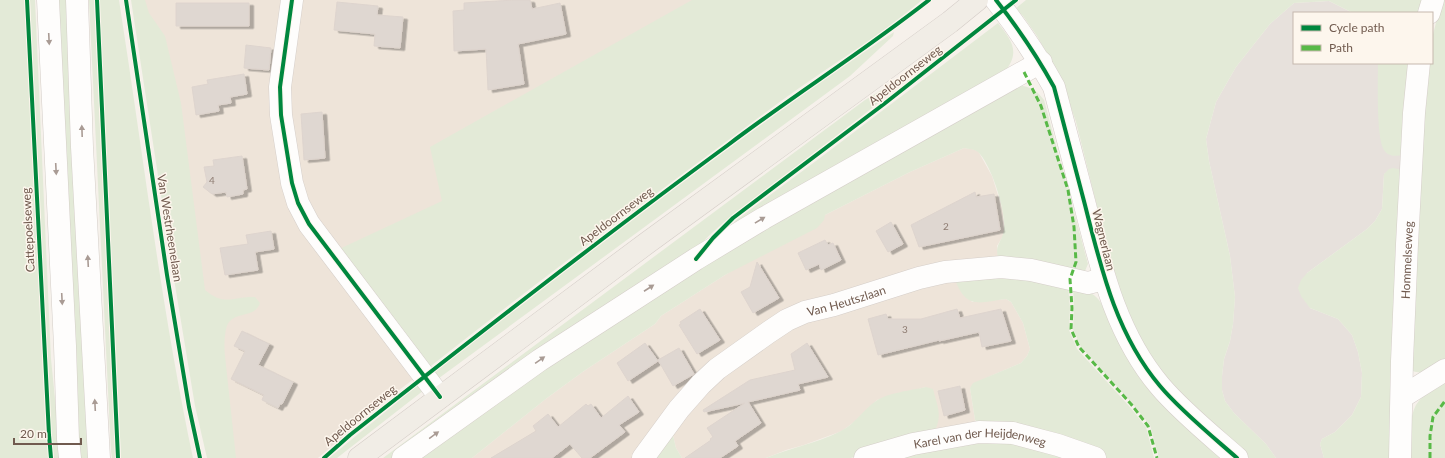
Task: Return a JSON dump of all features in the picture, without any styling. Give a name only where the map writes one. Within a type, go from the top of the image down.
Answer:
[{"type":"main road","name":"Apeldoornseweg","points":[[359,458],[647,243],[950,22],[977,0]]},
{"type":"street","points":[[48,0],[70,458]]},
{"type":"street","points":[[77,0],[82,147],[99,458]]},
{"type":"street","points":[[292,0],[280,87],[281,115],[292,183],[298,204],[309,224],[440,397]]},
{"type":"street","name":"Wagnerlaan","points":[[996,0],[1013,21],[1040,62],[1054,87],[1104,279],[1120,321],[1144,364],[1159,385],[1175,402],[1237,458]]},
{"type":"street","points":[[1429,12],[1433,0]]},
{"type":"street","points":[[403,458],[546,356],[696,258],[1040,62]]},
{"type":"street","name":"Hommelseweg","points":[[1400,458],[1402,360],[1411,165],[1416,80],[1419,64]]},
{"type":"street","name":"Van Heutszlaan","points":[[643,458],[679,409],[701,384],[717,369],[787,320],[805,312],[834,305],[918,278],[945,272],[1001,268],[1031,270],[1088,283],[1104,279]]},
{"type":"street","points":[[1402,397],[1445,370]]},
{"type":"street","name":"Karel van der Heijdenweg","points":[[865,458],[913,444],[979,432],[1013,433],[1058,445],[1095,458]]},
{"type":"shaded area","points":[[138,0],[729,0],[427,369],[382,403],[318,458],[211,458]]},
{"type":"shaded area","points":[[1329,1],[1351,12],[1293,12],[1293,64],[1378,64],[1378,104],[1403,155],[1402,170],[1393,169],[1384,174],[1382,209],[1375,221],[1367,229],[1307,273],[1310,308],[1338,319],[1352,335],[1358,352],[1362,373],[1361,397],[1352,415],[1335,432],[1322,439],[1320,444],[1324,458],[1276,458],[1266,444],[1234,413],[1225,401],[1222,390],[1224,359],[1230,341],[1235,297],[1230,256],[1209,161],[1206,139],[1216,102],[1236,67],[1270,24],[1294,3]]},
{"type":"shaded area","points":[[964,148],[978,151],[992,176],[1003,211],[1004,230],[1003,236],[997,246],[998,257],[785,315],[634,458],[472,458],[547,398],[584,371],[655,324],[661,316],[725,275],[825,215],[910,172]]},
{"type":"shaded area","points":[[956,278],[972,302],[1006,299],[1011,302],[1023,323],[1030,349],[1027,356],[1021,363],[988,377],[970,388],[975,420],[981,426],[933,435],[926,387],[877,400],[858,419],[842,431],[766,458],[682,458],[676,448],[672,431],[706,390],[789,326]]},
{"type":"green space","points":[[0,0],[25,0],[46,435],[49,458],[0,458]]},
{"type":"green space","points":[[30,0],[35,0],[51,359],[61,458],[54,458],[51,435]]},
{"type":"green space","points":[[55,0],[69,0],[91,458],[78,458]]},
{"type":"green space","points":[[89,0],[94,0],[116,458],[112,458],[111,452]]},
{"type":"green space","points":[[99,0],[119,0],[171,344],[193,458],[121,458]]},
{"type":"green space","points":[[131,0],[145,0],[149,13],[165,36],[181,103],[205,290],[218,298],[229,300],[255,297],[260,303],[258,308],[254,311],[237,316],[229,322],[225,333],[225,352],[236,458],[207,458],[195,406]]},
{"type":"green space","points":[[692,0],[922,0],[888,27],[798,88],[647,200],[427,369],[335,251],[442,201],[430,147]]},
{"type":"green space","points":[[1026,0],[1424,0],[1420,12],[1351,12],[1329,1],[1294,3],[1270,24],[1236,67],[1216,102],[1206,139],[1209,161],[1230,256],[1235,297],[1230,341],[1224,359],[1222,390],[1225,401],[1234,413],[1266,444],[1276,458],[1249,458],[1181,397],[1151,359],[1129,315],[1114,274],[1076,122],[1062,81],[1037,36],[1023,16],[1015,9]]},
{"type":"green space","points":[[1442,0],[1445,0],[1445,361],[1425,372],[1417,372],[1413,371],[1410,365],[1427,64],[1433,64],[1433,34]]},
{"type":"green space","points":[[998,23],[1011,41],[1013,47],[1012,59],[1004,73],[734,224],[735,221]]},
{"type":"green space","points":[[894,32],[893,36],[850,76],[435,381],[431,375],[602,243],[776,114]]},
{"type":"green space","points":[[928,63],[858,119],[739,210],[705,239],[695,250],[405,447],[392,458],[383,458],[865,100]]},
{"type":"green space","points":[[1378,64],[1411,64],[1403,155],[1390,155],[1384,150],[1381,144],[1378,108]]},
{"type":"green space","points":[[1023,86],[1035,91],[1044,100],[1088,264],[1085,271],[998,257],[997,249],[1004,232],[1004,220],[997,188],[983,158],[978,152],[964,148],[910,172],[825,215],[824,220],[817,228],[725,275],[661,316],[655,324],[584,371],[547,398],[472,458],[416,458],[682,276],[1012,87]]},
{"type":"green space","points":[[1393,168],[1402,170],[1390,458],[1324,458],[1320,444],[1322,439],[1335,432],[1352,415],[1361,397],[1362,373],[1358,352],[1352,335],[1338,319],[1310,308],[1301,296],[1298,288],[1301,280],[1307,273],[1367,229],[1375,221],[1382,209],[1384,174],[1389,169]]},
{"type":"green space","points":[[1001,273],[1068,285],[1070,308],[1069,330],[1077,349],[1146,427],[1154,458],[1103,458],[981,426],[975,420],[970,388],[973,383],[1021,363],[1027,356],[1030,349],[1023,323],[1011,302],[1006,299],[982,302],[970,300],[960,291],[956,282]]},
{"type":"green space","points":[[1073,286],[1089,292],[1098,299],[1104,308],[1110,324],[1225,458],[1159,458],[1150,425],[1081,347],[1073,329]]},
{"type":"green space","points":[[423,381],[428,387],[337,458],[329,458]]},
{"type":"green space","points":[[1445,381],[1445,458],[1409,458],[1409,438],[1412,416],[1416,405],[1426,394]]},
{"type":"green space","points":[[926,387],[933,389],[939,412],[938,422],[933,435],[879,448],[851,458],[766,458],[823,439],[841,431],[851,425],[871,405],[881,398]]},
{"type":"green space","points":[[672,431],[676,448],[682,458],[652,458]]},
{"type":"green space","points":[[980,437],[1083,458],[881,458]]},
{"type":"building","points":[[530,0],[532,9],[560,3],[566,34],[518,44],[524,84],[488,90],[486,49],[454,51],[453,11],[464,10],[464,3]]},
{"type":"building","points":[[337,2],[378,6],[377,15],[403,17],[400,48],[374,46],[375,34],[334,30]]},
{"type":"building","points":[[176,3],[249,3],[249,26],[176,26]]},
{"type":"building","points":[[246,45],[271,48],[269,70],[244,68]]},
{"type":"building","points":[[244,74],[247,94],[230,97],[231,103],[218,105],[219,111],[196,115],[192,87],[208,84],[207,80]]},
{"type":"building","points":[[322,112],[325,158],[304,160],[301,114]]},
{"type":"building","points":[[242,156],[247,189],[243,190],[243,194],[227,197],[226,192],[212,194],[203,187],[207,182],[204,167],[214,166],[213,160]]},
{"type":"building","points":[[975,192],[976,197],[994,194],[1000,230],[919,247],[911,225]]},
{"type":"building","points":[[891,222],[903,244],[888,252],[876,231]]},
{"type":"building","points":[[271,231],[274,249],[255,252],[258,270],[225,275],[220,248],[248,244],[246,235]]},
{"type":"building","points":[[825,240],[828,245],[833,243],[841,260],[821,270],[819,264],[806,270],[798,253]]},
{"type":"building","points":[[757,262],[779,298],[753,313],[741,292],[750,287]]},
{"type":"building","points":[[700,309],[720,340],[697,354],[679,325],[681,324],[680,322]]},
{"type":"building","points":[[957,309],[960,318],[1001,309],[1011,341],[982,347],[979,332],[878,355],[868,319],[886,314],[888,319],[921,319]]},
{"type":"building","points":[[242,331],[269,344],[258,365],[293,382],[282,404],[280,404],[278,408],[262,400],[264,395],[231,379],[245,351],[234,346]]},
{"type":"building","points":[[645,343],[658,361],[628,381],[617,363]]},
{"type":"building","points":[[807,343],[828,377],[798,384],[800,390],[748,402],[761,423],[735,441],[738,446],[720,458],[685,458],[711,440],[710,439],[713,437],[707,428],[745,403],[704,412],[703,410],[750,380],[795,370],[791,354]]},
{"type":"building","points":[[679,348],[694,374],[673,386],[658,360]]},
{"type":"building","points":[[960,386],[965,410],[944,416],[938,391]]},
{"type":"building","points":[[628,396],[639,412],[619,425],[625,432],[590,458],[582,458],[570,444],[552,458],[491,458],[536,431],[533,426],[548,414],[558,427],[586,404],[588,406],[591,404],[601,418]]},
{"type":"marked path","points":[[1024,72],[1041,106],[1068,190],[1074,227],[1076,262],[1070,279],[1072,308],[1071,329],[1079,347],[1131,404],[1148,426],[1157,458]]},
{"type":"marked path","points":[[1430,458],[1430,436],[1433,417],[1445,401]]},
{"type":"cycle path","name":"Cattepoelseweg","points":[[27,0],[51,458]]},
{"type":"cycle path","points":[[97,0],[118,458]]},
{"type":"cycle path","name":"Van Westrheenelaan","points":[[126,0],[167,275],[189,407],[200,458]]},
{"type":"cycle path","points":[[292,0],[280,87],[281,115],[292,183],[298,203],[309,224],[440,397]]},
{"type":"cycle path","points":[[324,458],[350,435],[633,216],[929,0]]},
{"type":"cycle path","points":[[996,0],[1027,42],[1054,87],[1097,253],[1112,300],[1132,345],[1145,366],[1177,405],[1237,458]]},
{"type":"cycle path","points":[[696,259],[713,238],[733,218],[884,104],[1016,0]]}]
